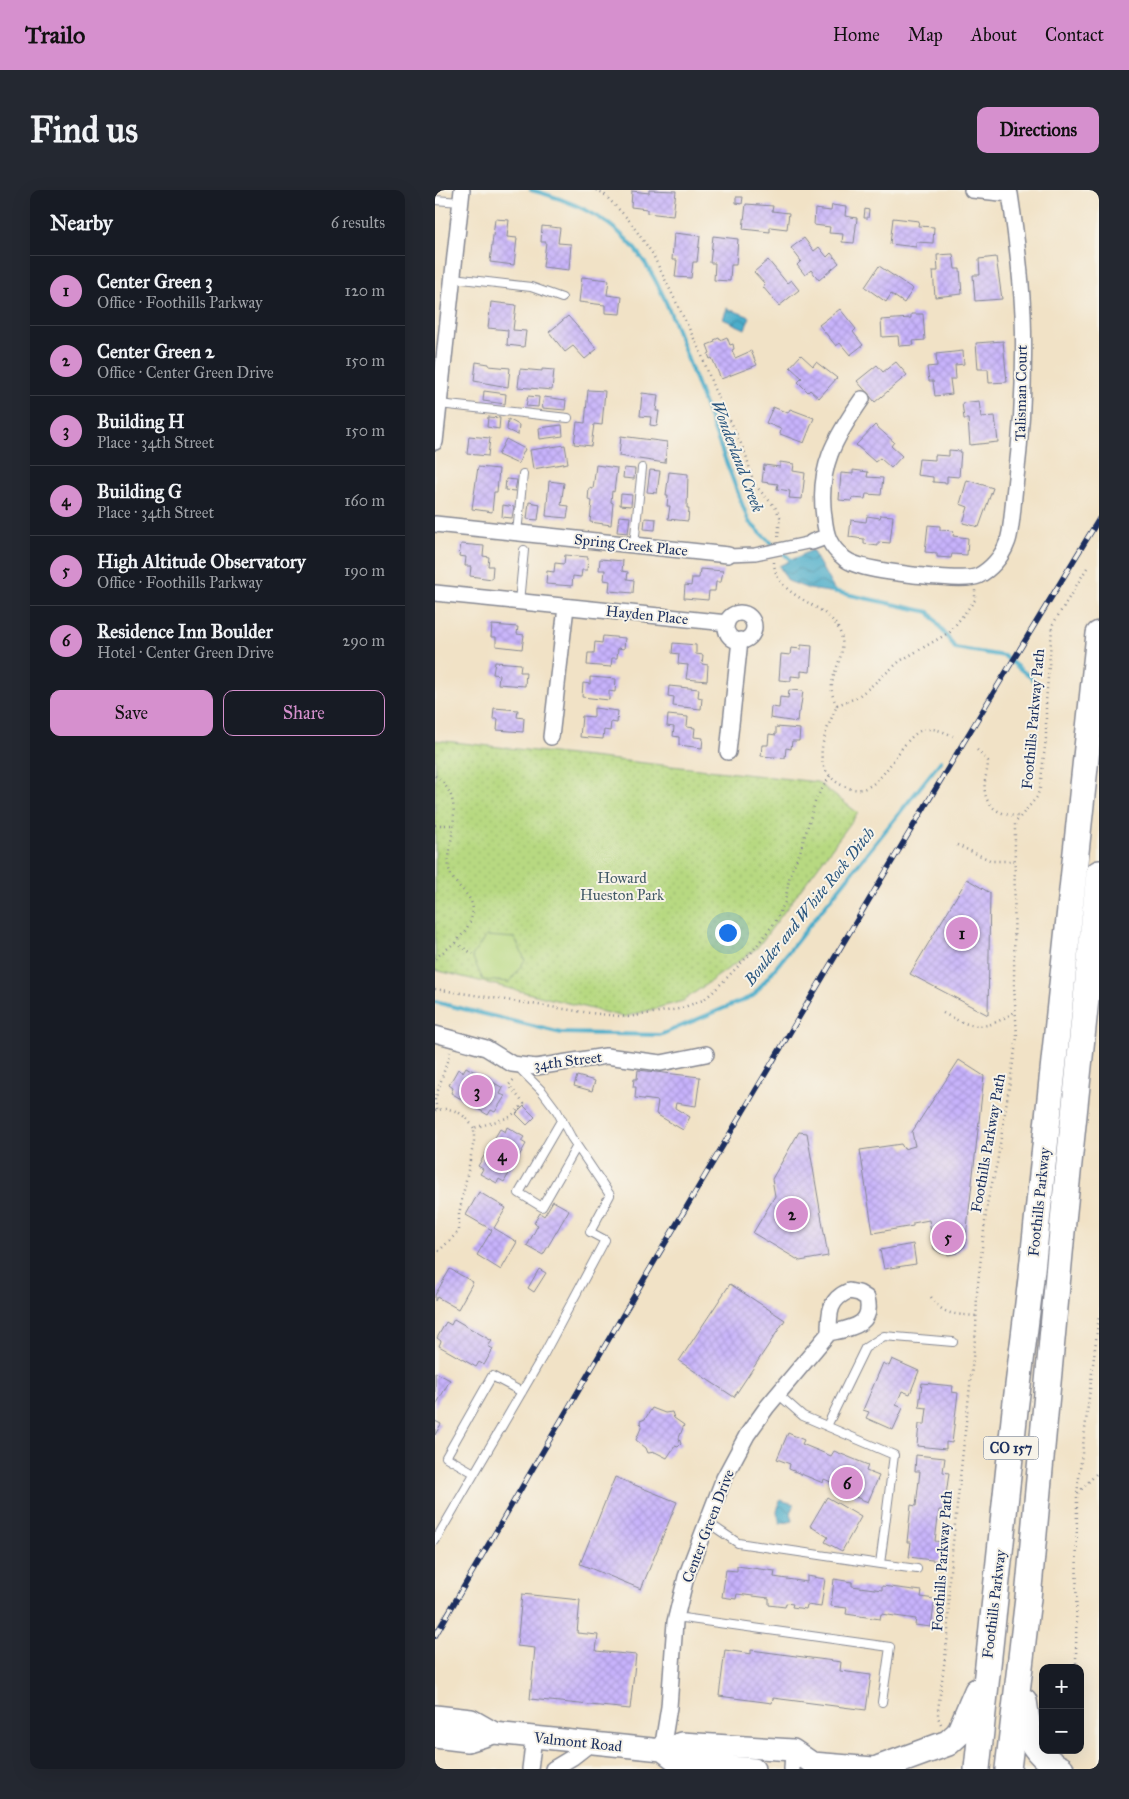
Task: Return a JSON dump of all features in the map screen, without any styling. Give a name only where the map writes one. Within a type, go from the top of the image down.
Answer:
[{"type":"highway","name":"Foothills Parkway","points":[[977,1769],[986,1668],[1031,1279],[1099,634]]},
{"type":"highway","name":"Foothills Parkway","points":[[1008,1769],[1047,1406],[1063,1221],[1099,873]]},
{"type":"highway","points":[[868,1768],[941,1747],[954,1738],[959,1733],[986,1668]]},
{"type":"highway","points":[[1020,1671],[1031,1739],[1040,1752],[1061,1769]]},
{"type":"main road","name":"Valmont Road","points":[[435,1716],[471,1720],[494,1733]]},
{"type":"main road","name":"Valmont Road","points":[[435,1737],[468,1741],[494,1733],[662,1750],[681,1743],[799,1763],[886,1769]]},
{"type":"main road","name":"Valmont Road","points":[[662,1750],[679,1763],[754,1769]]},
{"type":"street","name":"Talisman Court","points":[[972,190],[1010,194],[1023,315],[1021,438],[1008,543],[994,564],[976,578]]},
{"type":"street","points":[[435,442],[461,196]]},
{"type":"street","points":[[862,398],[839,432],[824,468],[822,506],[826,537],[845,559],[852,563],[889,572],[935,578],[976,578]]},
{"type":"street","name":"Spring Creek Place","points":[[435,524],[728,555],[755,554],[812,542],[826,537]]},
{"type":"street","name":"Hayden Place","points":[[435,593],[727,623],[731,617],[739,613],[751,618],[754,626],[752,634],[744,640],[740,640]]},
{"type":"street","points":[[551,737],[566,607]]},
{"type":"street","points":[[727,623],[728,634],[740,640],[728,752]]},
{"type":"street","name":"34th Street","points":[[435,1034],[486,1048],[522,1068],[606,1056],[661,1063],[706,1054]]},
{"type":"street","name":"Center Green Drive","points":[[662,1750],[669,1706],[676,1617],[687,1577],[724,1478],[747,1435],[829,1332]]},
{"type":"street","points":[[530,1769],[533,1737]]},
{"type":"street","points":[[553,1769],[591,1743]]},
{"type":"lane","points":[[435,200],[461,196]]},
{"type":"lane","points":[[453,278],[531,287],[562,298]]},
{"type":"lane","points":[[439,404],[567,418]]},
{"type":"lane","points":[[634,545],[641,468]]},
{"type":"lane","points":[[517,533],[523,474]]},
{"type":"lane","points":[[519,602],[524,550]]},
{"type":"lane","points":[[435,1541],[522,1392],[605,1240],[591,1232],[610,1195],[577,1146],[562,1119],[542,1091],[522,1068]]},
{"type":"lane","points":[[562,1119],[519,1193],[542,1207],[577,1146]]},
{"type":"lane","points":[[827,1426],[865,1348],[884,1336],[953,1342]]},
{"type":"lane","points":[[475,1473],[446,1457],[492,1376],[522,1392]]},
{"type":"lane","points":[[778,1394],[803,1416],[894,1454],[880,1564]]},
{"type":"lane","points":[[707,1522],[738,1543],[917,1569]]},
{"type":"lane","points":[[676,1617],[890,1647],[883,1702]]},
{"type":"path","points":[[596,190],[603,193],[628,219],[652,253],[701,353],[714,389],[746,455],[755,484],[775,507],[780,517]]},
{"type":"path","name":"Foothills Parkway Path","points":[[943,1728],[938,1717],[949,1627],[949,1580],[976,1330],[977,1292],[987,1204],[997,1163],[1017,1037],[1014,986],[1015,823],[1034,802],[1040,788],[1047,722],[1046,702],[1053,624],[1087,568]]},
{"type":"path","points":[[837,704],[856,698],[899,661],[950,632],[975,600],[976,578]]},
{"type":"path","points":[[781,582],[789,591],[832,619],[840,631],[843,644],[842,656],[832,677],[832,697],[837,704]]},
{"type":"path","points":[[837,704],[821,752],[825,771],[838,784],[853,789],[864,789],[873,785],[881,777],[907,740],[920,731],[937,729],[953,736]]},
{"type":"path","points":[[977,750],[988,761],[985,793],[990,806],[997,812],[1011,816],[1020,816]]},
{"type":"path","points":[[435,776],[446,784],[451,792],[454,814],[449,869],[454,881],[468,895],[473,904],[472,917],[456,942],[435,958]]},
{"type":"path","points":[[435,988],[618,1016],[641,1016],[666,1012],[703,1000],[751,953],[775,922],[785,902],[790,874],[800,852],[816,799],[830,776]]},
{"type":"path","points":[[435,825],[452,825]]},
{"type":"path","points":[[957,845],[992,861],[1014,861]]},
{"type":"path","points":[[456,942],[473,954]]},
{"type":"path","points":[[943,1013],[963,1023],[982,1026],[993,1025],[1016,1011]]},
{"type":"path","points":[[435,1255],[459,1231],[459,1214],[474,1141],[474,1128],[466,1117],[459,1112],[445,1109],[436,1111],[435,1100],[453,1039]]},
{"type":"path","points":[[474,1128],[510,1117],[523,1105],[524,1103],[509,1085],[522,1068]]},
{"type":"path","points":[[931,1296],[936,1305],[946,1312],[976,1316]]},
{"type":"path","points":[[1076,1664],[1077,1494],[1099,1316]]},
{"type":"path","points":[[1077,1494],[1099,1470]]},
{"type":"green space","name":"Howard Hueston Park","points":[[435,740],[817,782],[858,813],[757,948],[683,1001],[624,1017],[435,970]]},
{"type":"green space","points":[[486,936],[515,938],[525,960],[510,982],[483,980],[472,956]]},
{"type":"water","points":[[727,308],[750,317],[745,329],[723,319]]},
{"type":"water","points":[[812,550],[836,593],[809,589],[788,581],[779,566]]},
{"type":"water","points":[[780,1500],[794,1504],[791,1513],[793,1521],[780,1524],[777,1512]]},
{"type":"building","points":[[649,190],[676,191],[673,216],[647,213],[647,209],[631,207],[632,191],[649,193]]},
{"type":"building","points":[[736,197],[743,197],[742,204],[736,203]]},
{"type":"building","points":[[746,204],[773,206],[772,211],[789,213],[787,229],[770,227],[770,232],[743,229]]},
{"type":"building","points":[[832,205],[846,207],[845,216],[857,218],[854,243],[842,242],[843,234],[829,233],[830,227],[814,225],[815,209],[831,211]]},
{"type":"building","points":[[865,209],[869,210],[868,218],[864,218]]},
{"type":"building","points":[[893,218],[919,221],[918,226],[934,227],[933,243],[916,242],[916,247],[890,244]]},
{"type":"building","points":[[495,219],[509,220],[507,237],[517,238],[514,265],[490,262]]},
{"type":"building","points":[[542,226],[560,228],[558,243],[571,244],[569,270],[543,267],[546,242],[541,242]]},
{"type":"building","points":[[674,233],[700,236],[697,262],[693,262],[691,278],[675,277],[677,260],[672,260]]},
{"type":"building","points":[[713,236],[738,239],[736,265],[731,265],[730,281],[714,280],[715,263],[710,263]]},
{"type":"building","points":[[804,238],[814,251],[819,247],[827,257],[831,253],[839,263],[819,280],[811,270],[805,275],[797,265],[801,261],[791,248]]},
{"type":"building","points":[[953,254],[955,269],[960,269],[962,294],[935,297],[933,271],[938,271],[937,255]]},
{"type":"building","points":[[996,257],[1002,299],[975,301],[973,275],[980,275],[979,259]]},
{"type":"building","points":[[768,260],[787,283],[791,280],[799,290],[779,306],[763,287],[765,284],[754,272]]},
{"type":"building","points":[[879,266],[913,289],[904,303],[891,294],[886,302],[865,287]]},
{"type":"building","points":[[582,277],[609,280],[607,295],[622,297],[620,314],[605,313],[605,305],[579,302]]},
{"type":"building","points":[[491,302],[516,305],[513,330],[526,331],[524,347],[507,345],[508,330],[488,328]]},
{"type":"building","points":[[840,309],[856,329],[853,332],[863,345],[850,355],[840,343],[836,346],[819,325]]},
{"type":"building","points":[[911,314],[923,314],[925,340],[913,341],[914,345],[899,346],[898,336],[882,337],[881,320],[911,318]]},
{"type":"building","points":[[568,316],[597,349],[585,359],[573,346],[565,352],[549,332]]},
{"type":"building","points":[[727,337],[730,345],[733,344],[734,349],[732,350],[735,358],[751,351],[757,365],[721,379],[712,358],[710,359],[707,345],[719,338],[720,340]]},
{"type":"building","points":[[1003,341],[1007,382],[989,383],[988,369],[978,369],[976,343]]},
{"type":"building","points":[[963,351],[964,364],[955,365],[956,379],[950,379],[952,394],[935,396],[933,381],[929,381],[927,367],[937,366],[936,354]]},
{"type":"building","points":[[801,355],[813,366],[816,362],[837,378],[819,398],[810,390],[808,392],[798,382],[802,378],[790,367]]},
{"type":"building","points":[[476,362],[489,364],[489,366],[510,368],[508,387],[474,381]]},
{"type":"building","points":[[896,362],[907,375],[875,402],[857,381],[877,365],[883,372]]},
{"type":"building","points":[[520,369],[554,370],[552,390],[518,387]]},
{"type":"building","points":[[588,390],[605,391],[602,425],[594,424],[591,446],[574,444],[577,422],[585,423]]},
{"type":"building","points":[[484,391],[506,394],[505,404],[483,401]]},
{"type":"building","points":[[642,393],[658,395],[656,411],[659,411],[657,426],[650,425],[651,417],[640,416]]},
{"type":"building","points":[[528,396],[539,397],[538,407],[526,406]]},
{"type":"building","points":[[544,397],[566,400],[565,410],[542,408]]},
{"type":"building","points":[[979,401],[981,417],[995,416],[998,442],[970,445],[968,419],[964,419],[962,403]]},
{"type":"building","points":[[773,407],[788,413],[790,409],[814,418],[804,443],[780,434],[781,429],[766,423]]},
{"type":"building","points":[[488,417],[500,418],[499,429],[487,427]]},
{"type":"building","points":[[508,419],[519,425],[518,435],[507,430]]},
{"type":"building","points":[[562,425],[563,436],[540,439],[539,428]]},
{"type":"building","points":[[875,425],[894,442],[891,446],[902,456],[891,468],[880,458],[875,462],[856,445]]},
{"type":"building","points":[[469,436],[490,438],[488,456],[467,454]]},
{"type":"building","points":[[621,436],[667,442],[665,463],[619,456]]},
{"type":"building","points":[[506,439],[525,449],[518,464],[498,455]]},
{"type":"building","points":[[565,445],[568,463],[533,469],[530,450]]},
{"type":"building","points":[[949,450],[961,451],[959,477],[947,476],[947,483],[933,482],[933,477],[917,475],[919,459],[935,460],[935,455],[949,456]]},
{"type":"building","points":[[780,462],[794,464],[793,471],[805,473],[802,499],[789,498],[790,491],[777,489],[778,484],[762,482],[764,465],[780,467]]},
{"type":"building","points":[[596,465],[617,468],[614,492],[612,491],[611,525],[590,522],[592,501],[588,500],[589,488],[593,489]]},
{"type":"building","points":[[478,467],[499,469],[497,492],[494,492],[492,512],[472,509]]},
{"type":"building","points":[[624,468],[635,469],[634,479],[623,478]]},
{"type":"building","points":[[650,470],[660,471],[657,493],[647,492]]},
{"type":"building","points":[[853,470],[868,472],[867,477],[883,478],[881,495],[866,494],[865,499],[839,500],[841,473],[853,474]]},
{"type":"building","points":[[669,472],[688,474],[688,521],[668,519],[670,506],[667,506],[668,495],[666,495]]},
{"type":"building","points":[[506,479],[517,480],[515,491],[505,490]]},
{"type":"building","points":[[967,480],[993,488],[979,527],[963,523],[968,507],[960,504]]},
{"type":"building","points":[[549,481],[564,483],[561,505],[569,506],[567,518],[546,516]]},
{"type":"building","points":[[621,494],[632,495],[631,506],[620,505]]},
{"type":"building","points":[[529,502],[540,504],[538,520],[527,519]]},
{"type":"building","points":[[503,505],[514,507],[512,518],[502,517]]},
{"type":"building","points":[[881,515],[893,516],[890,543],[878,542],[878,546],[864,544],[864,539],[849,537],[851,520],[866,522],[867,516],[880,518]]},
{"type":"building","points":[[619,516],[630,517],[628,533],[617,532]]},
{"type":"building","points":[[645,518],[656,519],[655,530],[644,529]]},
{"type":"building","points":[[928,525],[940,526],[940,530],[954,531],[953,536],[968,538],[967,555],[952,554],[951,558],[937,557],[937,553],[925,552]]},
{"type":"building","points":[[461,544],[484,546],[483,556],[489,557],[488,566],[493,566],[492,579],[470,576],[471,566],[465,566],[466,557],[459,556]]},
{"type":"building","points":[[565,555],[588,557],[587,570],[582,570],[581,577],[573,576],[572,586],[546,584],[547,571],[554,572],[555,563],[564,564]]},
{"type":"building","points":[[600,559],[623,561],[622,571],[628,572],[627,579],[634,580],[633,593],[609,591],[610,581],[604,580],[605,570],[599,570]]},
{"type":"building","points":[[700,569],[723,571],[721,582],[716,582],[715,591],[709,591],[708,600],[684,598],[685,585],[691,586],[692,578],[699,578]]},
{"type":"building","points":[[492,625],[518,627],[517,634],[524,635],[522,649],[496,646],[496,637],[491,637]]},
{"type":"building","points":[[603,636],[625,638],[624,649],[618,648],[617,658],[612,658],[611,667],[587,665],[588,653],[594,653],[595,642],[602,643]]},
{"type":"building","points":[[673,643],[696,645],[696,654],[703,655],[702,664],[708,665],[707,681],[686,679],[688,665],[678,664],[679,654],[672,653]]},
{"type":"building","points":[[801,645],[812,646],[810,672],[801,671],[801,677],[791,676],[791,681],[779,680],[781,654],[790,655],[791,648],[801,649]]},
{"type":"building","points":[[495,662],[521,664],[520,672],[526,672],[525,686],[498,684],[499,675],[493,674]]},
{"type":"building","points":[[590,677],[616,679],[615,692],[609,691],[609,700],[582,697],[583,683],[590,684]]},
{"type":"building","points":[[669,686],[699,689],[698,697],[702,698],[701,709],[673,706],[674,697],[668,696]]},
{"type":"building","points":[[789,690],[803,691],[797,722],[770,718],[771,707],[779,708],[780,697],[788,698]]},
{"type":"building","points":[[494,708],[518,710],[517,717],[524,718],[523,732],[497,730],[498,719],[493,719]]},
{"type":"building","points":[[594,708],[618,711],[617,723],[611,722],[610,731],[604,730],[603,739],[580,737],[582,716],[594,717]]},
{"type":"building","points":[[668,715],[688,717],[687,727],[695,728],[694,737],[703,738],[702,748],[679,745],[679,737],[673,736],[674,727],[667,726]]},
{"type":"building","points":[[776,727],[800,729],[799,741],[792,741],[791,749],[786,748],[785,758],[761,756],[762,745],[768,745],[769,734],[776,735]]},
{"type":"building","points":[[967,879],[990,893],[988,1015],[910,974]]},
{"type":"building","points":[[959,1060],[984,1076],[965,1246],[957,1253],[949,1255],[934,1249],[929,1220],[913,1223],[913,1226],[873,1233],[860,1150],[901,1144],[904,1149],[915,1146],[912,1132]]},
{"type":"building","points":[[466,1067],[503,1088],[500,1094],[505,1096],[495,1112],[491,1110],[488,1115],[451,1093],[453,1088],[449,1085],[458,1069],[463,1072]]},
{"type":"building","points":[[638,1070],[700,1077],[696,1106],[676,1103],[675,1108],[690,1117],[683,1130],[656,1114],[658,1101],[635,1098],[636,1087],[633,1087],[634,1079],[637,1079]]},
{"type":"building","points":[[577,1076],[595,1081],[592,1091],[574,1086]]},
{"type":"building","points":[[524,1106],[535,1117],[527,1125],[516,1114]]},
{"type":"building","points":[[507,1127],[524,1137],[521,1141],[526,1144],[504,1182],[499,1179],[497,1183],[480,1174],[483,1169],[478,1166],[500,1129],[505,1132]]},
{"type":"building","points":[[799,1132],[807,1133],[828,1256],[800,1261],[753,1233],[775,1196],[772,1179]]},
{"type":"building","points":[[479,1192],[506,1208],[494,1228],[517,1242],[501,1270],[477,1255],[492,1230],[466,1215]]},
{"type":"building","points":[[553,1201],[569,1210],[543,1255],[527,1246],[538,1225],[534,1223],[540,1213],[544,1216]]},
{"type":"building","points":[[913,1244],[916,1264],[884,1269],[880,1250]]},
{"type":"building","points":[[450,1269],[473,1282],[458,1309],[437,1297],[435,1301],[435,1295]]},
{"type":"building","points":[[539,1269],[546,1273],[534,1292],[528,1288]]},
{"type":"building","points":[[730,1284],[785,1320],[734,1397],[679,1361]]},
{"type":"building","points":[[454,1319],[492,1341],[488,1346],[493,1349],[484,1365],[479,1362],[476,1367],[439,1346],[441,1341],[437,1338],[446,1322],[451,1325]]},
{"type":"building","points":[[892,1359],[919,1371],[910,1394],[902,1391],[896,1405],[903,1408],[893,1430],[866,1418],[869,1412],[863,1410],[883,1363],[889,1366]]},
{"type":"building","points":[[435,1372],[450,1380],[435,1407]]},
{"type":"building","points":[[922,1383],[953,1386],[952,1392],[958,1393],[952,1443],[946,1442],[946,1449],[917,1446],[919,1424],[925,1424],[927,1408],[919,1407]]},
{"type":"building","points":[[652,1408],[665,1413],[672,1412],[674,1418],[684,1425],[679,1438],[681,1444],[678,1447],[675,1446],[667,1458],[655,1452],[648,1453],[646,1448],[636,1440],[641,1428],[640,1421],[645,1419]]},
{"type":"building","points":[[435,1421],[441,1424],[435,1435]]},
{"type":"building","points":[[788,1433],[804,1440],[802,1444],[831,1456],[834,1451],[868,1465],[866,1471],[879,1476],[868,1502],[853,1496],[854,1492],[824,1479],[823,1483],[789,1469],[790,1464],[777,1459]]},
{"type":"building","points":[[916,1455],[945,1458],[943,1472],[949,1473],[944,1510],[939,1510],[935,1541],[942,1542],[939,1561],[909,1557],[911,1542],[907,1542],[911,1505],[916,1506],[920,1471],[915,1471]]},
{"type":"building","points":[[615,1477],[677,1502],[641,1589],[580,1564]]},
{"type":"building","points":[[827,1497],[861,1517],[842,1551],[825,1542],[828,1537],[810,1526]]},
{"type":"building","points":[[737,1566],[775,1571],[774,1577],[807,1582],[807,1576],[825,1579],[821,1607],[807,1605],[806,1609],[792,1607],[793,1604],[786,1603],[785,1607],[769,1605],[769,1598],[737,1594],[736,1599],[722,1597],[726,1570],[737,1571]]},
{"type":"building","points":[[834,1579],[852,1582],[852,1586],[882,1590],[882,1586],[922,1591],[921,1597],[935,1599],[931,1627],[915,1625],[916,1619],[881,1614],[880,1619],[846,1614],[847,1608],[831,1606]]},
{"type":"building","points":[[522,1594],[580,1600],[577,1633],[598,1635],[596,1651],[636,1655],[630,1709],[530,1699],[535,1648],[517,1646]]},
{"type":"building","points":[[725,1650],[751,1654],[751,1650],[841,1662],[840,1671],[871,1675],[866,1710],[773,1698],[772,1703],[719,1696]]},
{"type":"waterway","name":"Wonderland Creek","points":[[531,190],[582,208],[606,222],[627,240],[650,270],[667,304],[749,522],[775,547]]},
{"type":"waterway","name":"Wonderland Creek","points":[[781,551],[794,563]]},
{"type":"waterway","name":"Wonderland Creek","points":[[832,591],[929,612],[955,648],[1004,656],[1040,685]]},
{"type":"waterway","name":"Boulder and White Rock Ditch","points":[[435,1002],[561,1033],[660,1035],[753,996],[941,761]]},
{"type":"railway","points":[[435,1636],[764,1076],[1099,519]]},
{"type":"place","name":"Center Green 3","points":[[962,933]]},
{"type":"place","name":"Building H","points":[[477,1091]]},
{"type":"place","name":"Building G","points":[[502,1155]]},
{"type":"place","name":"Center Green 2","points":[[792,1214]]},
{"type":"place","name":"High Altitude Observatory","points":[[948,1237]]},
{"type":"place","name":"Residence Inn Boulder","points":[[847,1483]]}]
